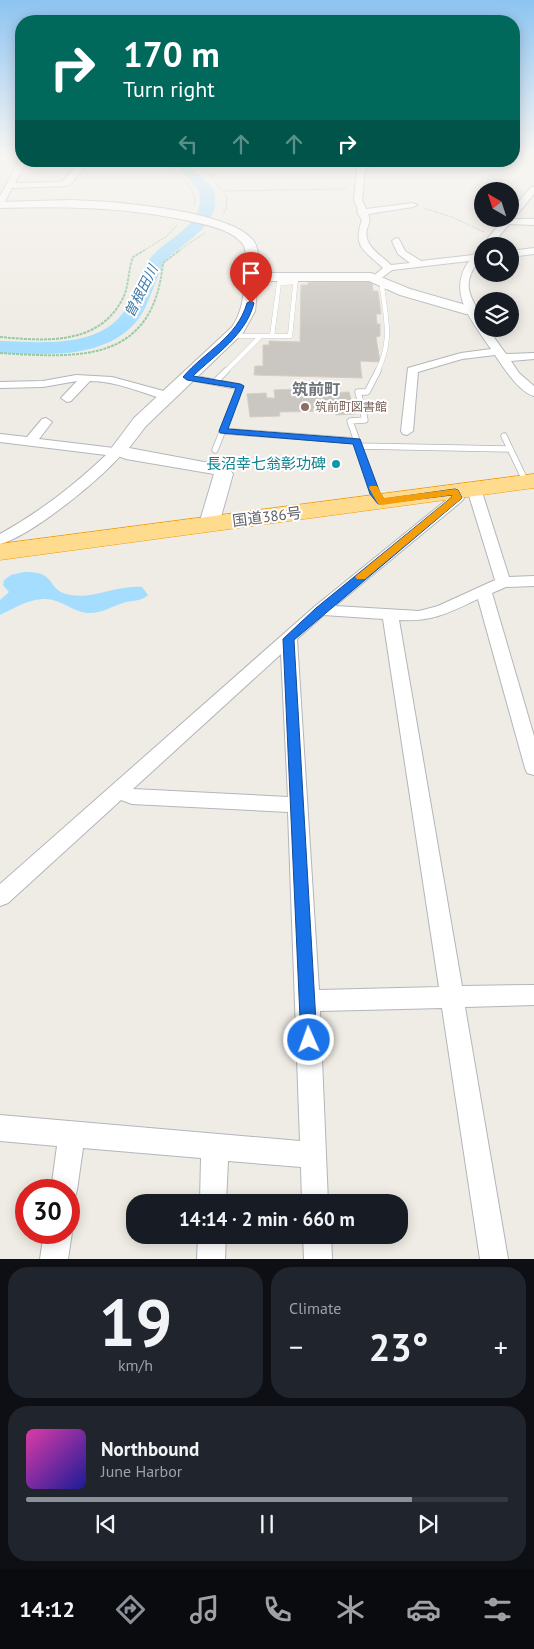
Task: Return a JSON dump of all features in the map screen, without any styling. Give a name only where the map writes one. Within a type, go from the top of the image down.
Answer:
[{"type":"highway","name":"国道386号","points":[[0,552],[530,482]]},
{"type":"street","points":[[0,540],[46,512],[84,483],[117,451],[140,422],[232,336],[247,318],[251,303],[251,248],[248,241],[238,232],[214,224],[161,213]]},
{"type":"street","points":[[362,213],[362,241],[374,257],[381,260],[389,268]]},
{"type":"street","points":[[363,216],[378,213]]},
{"type":"street","points":[[363,216],[388,218]]},
{"type":"street","points":[[519,221],[534,222]]},
{"type":"street","points":[[495,236],[502,228]]},
{"type":"street","points":[[396,241],[401,252],[418,264]]},
{"type":"street","points":[[519,253],[534,251]]},
{"type":"street","points":[[376,278],[389,268],[474,256]]},
{"type":"street","points":[[474,265],[464,280],[466,297],[474,316]]},
{"type":"street","points":[[251,277],[296,280],[376,278],[405,292],[471,311]]},
{"type":"street","points":[[488,337],[516,376],[534,392]]},
{"type":"street","points":[[406,432],[412,370],[461,356],[534,356]]},
{"type":"street","points":[[0,385],[43,384],[60,380],[87,378],[112,380],[167,396]]},
{"type":"street","points":[[68,398],[87,378]]},
{"type":"street","points":[[32,441],[46,422]]},
{"type":"street","points":[[0,438],[117,451],[220,470],[224,474],[209,524]]},
{"type":"street","points":[[0,897],[320,610],[465,491],[504,582]]},
{"type":"street","points":[[320,610],[420,616],[444,609],[482,590],[504,582],[534,581]]},
{"type":"street","points":[[482,590],[534,768]]},
{"type":"street","points":[[390,614],[494,1259]]},
{"type":"street","points":[[289,639],[308,1001],[315,1194]]},
{"type":"street","points":[[119,791],[132,797],[298,805]]},
{"type":"street","points":[[308,1001],[534,995]]},
{"type":"street","points":[[0,1128],[313,1155]]},
{"type":"street","points":[[66,1179],[72,1134]]},
{"type":"street","points":[[213,1194],[215,1146]]},
{"type":"street","points":[[54,1259],[56,1244]]},
{"type":"street","points":[[211,1259],[212,1244]]},
{"type":"street","points":[[317,1244],[318,1259]]},
{"type":"lane","points":[[232,336],[272,336],[290,336],[296,280],[279,283],[272,336]]},
{"type":"lane","points":[[382,502],[375,494],[350,421],[365,420],[358,392],[367,392],[384,358],[388,344],[382,287],[391,285]]},
{"type":"lane","points":[[215,382],[261,336]]},
{"type":"lane","points":[[187,377],[240,386],[214,450]]},
{"type":"lane","points":[[223,431],[358,444],[509,449]]},
{"type":"lane","points":[[504,436],[509,449],[530,482]]},
{"type":"path","points":[[0,337],[66,339],[88,333],[99,327],[115,312],[123,297],[133,257],[167,236],[188,213]]},
{"type":"path","points":[[0,353],[36,355],[92,352],[122,342],[146,319],[157,298],[163,263],[166,259],[214,224],[223,213]]},
{"type":"path","points":[[438,213],[495,236]]},
{"type":"water","points":[[24,572],[42,574],[60,591],[75,596],[133,587],[142,587],[148,595],[139,600],[87,613],[55,600],[43,599],[26,603],[0,615],[0,600],[9,592],[3,585],[4,580],[11,575]]},
{"type":"building","points":[[372,281],[373,291],[378,291],[381,314],[376,314],[377,324],[380,324],[380,336],[376,337],[380,362],[360,361],[362,378],[254,375],[255,366],[263,366],[263,345],[269,345],[269,341],[300,342],[301,285],[308,285],[308,282]]},
{"type":"building","points":[[326,388],[327,393],[349,392],[355,414],[336,415],[335,411],[279,412],[280,416],[250,417],[247,394],[266,393],[267,398],[275,398],[274,390]]},
{"type":"waterway","name":"曽根田川","points":[[0,347],[54,348],[73,346],[108,336],[122,327],[138,304],[155,262],[196,227],[205,213]]},
{"type":"slow traffic","points":[[361,577],[457,498],[455,492],[382,502],[375,494],[373,488]]},
{"type":"place","name":"筑前町図書館","points":[[305,407]]},
{"type":"place","name":"長沼幸七翁彰功碑","points":[[336,464]]},
{"type":"district","name":"筑前町","points":[[316,389]]},
{"type":"route","points":[[251,303],[247,318],[238,330],[187,377],[240,386],[223,431],[357,441],[375,494],[382,502],[455,492],[457,498],[320,610],[289,639],[309,1040]]}]
